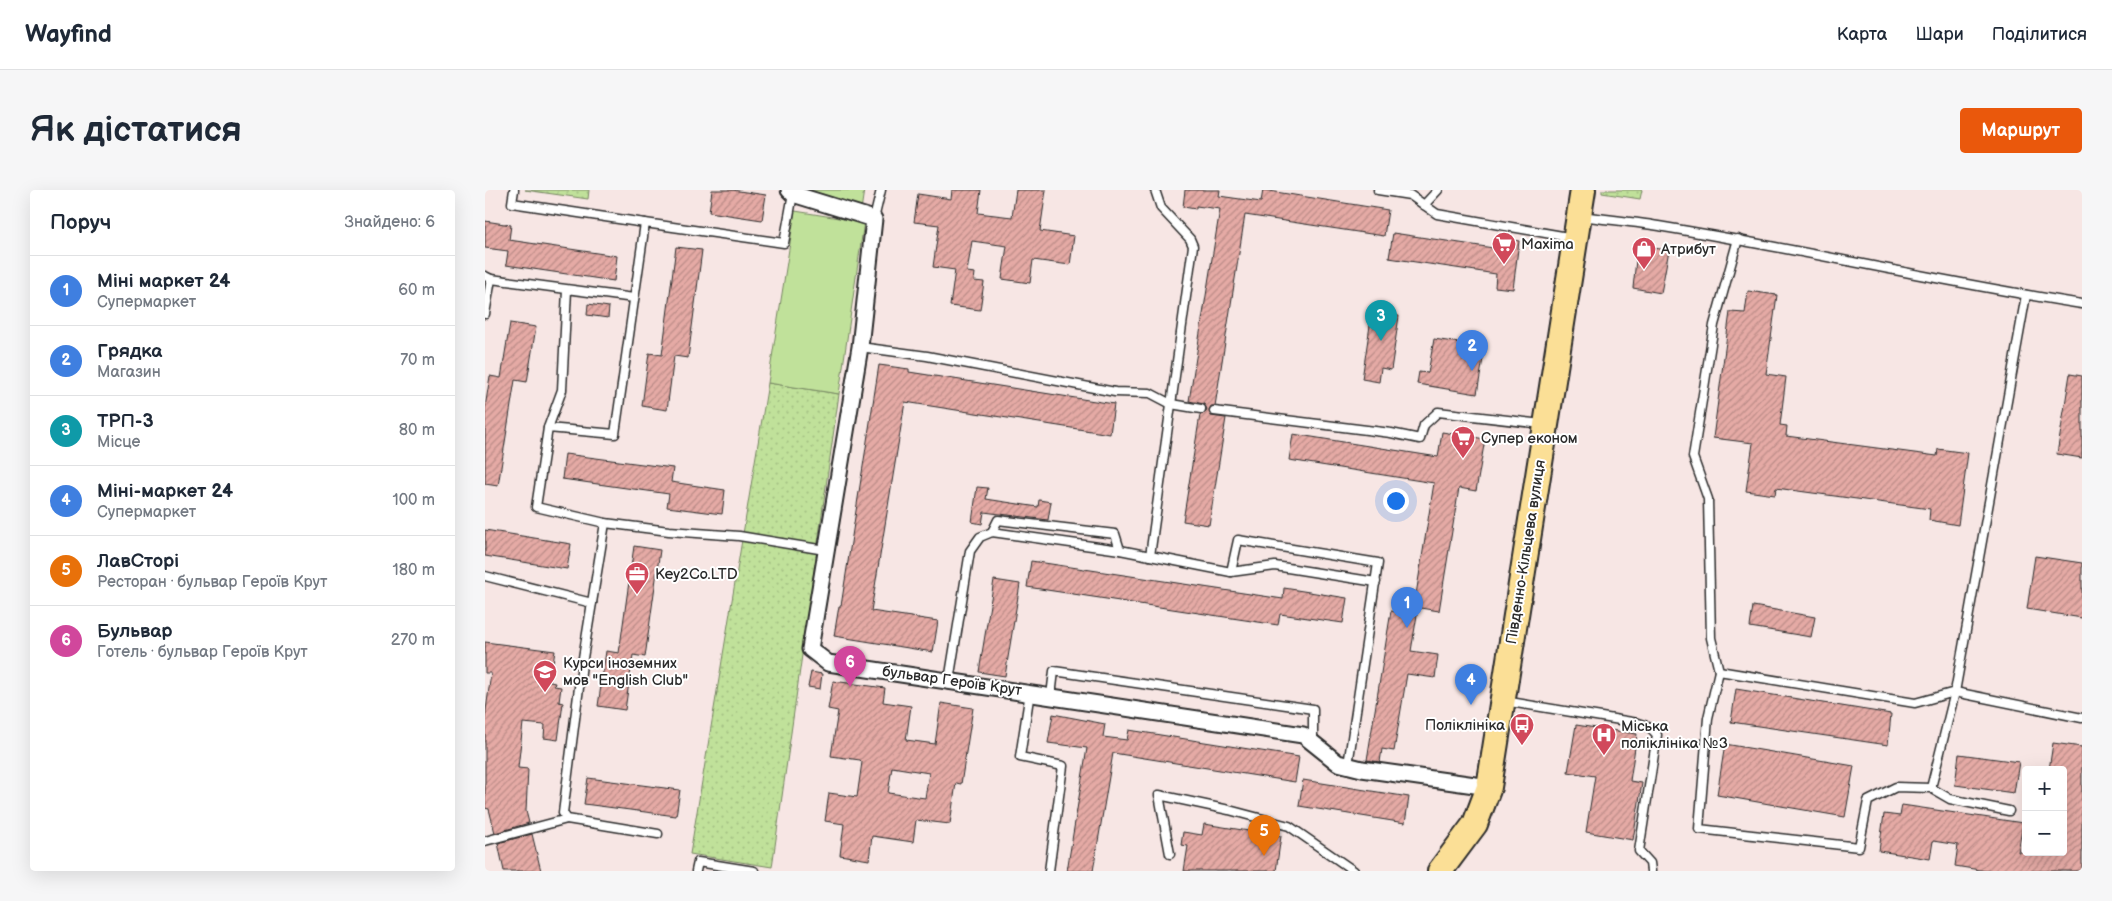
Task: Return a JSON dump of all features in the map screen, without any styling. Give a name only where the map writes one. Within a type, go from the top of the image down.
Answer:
[{"type":"main road","name":"Південно-Кільцева вулиця","points":[[1440,871],[1475,824],[1489,787],[1583,190]]},
{"type":"street","points":[[791,192],[874,219]]},
{"type":"street","name":"бульвар Героїв Крут","points":[[874,219],[860,347],[809,649],[828,663],[1030,692],[1303,735],[1338,763],[1489,787]]},
{"type":"lane","points":[[514,190],[512,203],[784,243],[791,192]]},
{"type":"lane","points":[[874,219],[881,190]]},
{"type":"lane","points":[[1150,556],[1193,246],[1190,239],[1161,208],[1155,190]]},
{"type":"lane","points":[[1378,190],[1410,195],[1437,214],[1577,227],[1661,226],[2082,304]]},
{"type":"lane","points":[[1424,205],[1438,190]]},
{"type":"lane","points":[[549,428],[615,434],[645,223]]},
{"type":"lane","points":[[1737,239],[1713,325],[1693,457],[1708,499],[1711,638],[1719,671],[1708,718],[1699,828],[1859,848],[1868,801],[1896,787],[1931,788],[1950,799],[2009,812]]},
{"type":"lane","points":[[485,314],[488,277],[567,290],[634,298]]},
{"type":"lane","points":[[567,290],[562,390],[549,428],[536,507],[605,523],[669,531],[739,536],[825,550]]},
{"type":"lane","points":[[1931,788],[1955,692],[2026,295]]},
{"type":"lane","points":[[860,347],[927,356],[1115,392],[1150,393],[1171,404],[1201,409]]},
{"type":"lane","points":[[1215,411],[1420,438],[1424,425],[1439,412],[1546,425]]},
{"type":"lane","points":[[992,532],[998,520],[1115,534],[1120,550]]},
{"type":"lane","points":[[567,819],[563,813],[582,664],[605,523]]},
{"type":"lane","points":[[949,681],[970,551],[980,537],[992,532],[1120,550],[1231,572],[1275,566],[1376,582]]},
{"type":"lane","points":[[1231,572],[1238,540],[1378,563],[1348,765]]},
{"type":"lane","points":[[485,576],[592,603]]},
{"type":"lane","points":[[1051,696],[1055,671],[1313,708],[1313,743]]},
{"type":"lane","points":[[1719,671],[1915,703],[1955,692],[2082,718]]},
{"type":"lane","points":[[1030,692],[1020,757],[1063,766],[1049,871]]},
{"type":"lane","points":[[1503,701],[1645,724],[1654,731],[1657,735],[1639,851],[1650,863],[1651,871]]},
{"type":"lane","points":[[1170,854],[1159,795],[1229,810],[1289,826],[1354,871]]},
{"type":"lane","points":[[485,842],[567,819],[658,834]]},
{"type":"lane","points":[[696,871],[698,862],[754,871]]},
{"type":"green space","points":[[525,190],[589,190],[588,199]]},
{"type":"green space","points":[[780,190],[864,190],[861,210],[789,199]]},
{"type":"green space","points":[[1602,190],[1642,190],[1640,199],[1602,193]]},
{"type":"green space","points":[[795,211],[864,222],[839,394],[768,383]]},
{"type":"green space","points":[[768,383],[839,394],[772,867],[690,854]]},
{"type":"building","points":[[712,190],[732,190],[766,195],[762,220],[709,212]]},
{"type":"building","points":[[952,190],[981,190],[978,213],[1012,217],[1016,190],[1046,190],[1040,231],[1074,236],[1070,265],[1033,260],[1030,283],[1002,279],[1007,246],[972,241],[967,272],[975,273],[974,281],[984,282],[980,310],[950,306],[955,270],[933,267],[939,225],[914,222],[918,194],[951,199]]},
{"type":"building","points":[[1185,190],[1220,190],[1219,196],[1261,202],[1263,190],[1388,210],[1384,236],[1245,215],[1215,406],[1211,406],[1209,410],[1211,416],[1226,418],[1209,525],[1183,521],[1200,415],[1205,413],[1207,409],[1204,404],[1189,401],[1220,209],[1196,206],[1196,209],[1183,207]]},
{"type":"building","points":[[485,221],[511,225],[509,240],[617,256],[614,281],[506,265],[508,251],[485,248]]},
{"type":"building","points":[[1393,233],[1500,249],[1501,238],[1519,241],[1513,289],[1495,287],[1496,274],[1389,258]]},
{"type":"building","points":[[1635,246],[1669,250],[1661,293],[1633,288],[1636,260],[1633,255]]},
{"type":"building","points":[[676,247],[702,250],[688,358],[674,356],[667,410],[642,406],[649,353],[662,355]]},
{"type":"building","points":[[1748,291],[1777,295],[1766,374],[1786,377],[1780,425],[1787,426],[1786,436],[1937,456],[1938,449],[1968,453],[1958,525],[1929,520],[1930,509],[1776,488],[1775,495],[1746,491],[1753,443],[1713,438],[1730,312],[1745,313]]},
{"type":"building","points":[[588,304],[609,307],[608,318],[587,315]]},
{"type":"building","points":[[1372,312],[1399,316],[1391,370],[1381,368],[1379,382],[1362,379]]},
{"type":"building","points":[[510,323],[536,327],[527,382],[515,380],[498,486],[485,484],[485,408],[490,376],[501,378]]},
{"type":"building","points":[[1434,339],[1485,347],[1477,394],[1417,384],[1419,372],[1428,373]]},
{"type":"building","points":[[879,365],[909,369],[909,372],[1114,404],[1110,434],[905,402],[871,611],[938,621],[933,652],[834,636],[839,606],[841,606]]},
{"type":"building","points":[[2070,374],[2082,376],[2082,458],[2057,454]]},
{"type":"building","points":[[1442,432],[1485,439],[1476,491],[1459,488],[1439,611],[1414,607],[1434,483],[1289,460],[1293,434],[1438,457]]},
{"type":"building","points":[[565,454],[673,468],[671,482],[725,490],[722,514],[667,507],[669,494],[562,479]]},
{"type":"building","points":[[977,487],[988,488],[986,499],[1038,507],[1039,500],[1051,502],[1048,520],[984,512],[982,524],[972,522]]},
{"type":"building","points":[[485,530],[571,544],[567,569],[485,556]]},
{"type":"building","points":[[634,546],[660,550],[645,657],[633,655],[625,710],[598,706],[606,651],[619,653]]},
{"type":"building","points":[[2035,556],[2082,563],[2082,618],[2027,609]]},
{"type":"building","points":[[1031,561],[1283,599],[1284,588],[1347,598],[1343,623],[1280,614],[1278,625],[1027,587]]},
{"type":"building","points":[[994,580],[1020,584],[1005,676],[979,672]]},
{"type":"building","points":[[1753,606],[1815,617],[1811,637],[1750,627]]},
{"type":"building","points":[[1391,611],[1417,615],[1411,651],[1438,655],[1435,678],[1407,674],[1394,751],[1382,749],[1380,762],[1367,760]]},
{"type":"building","points":[[485,642],[555,651],[550,682],[555,683],[554,686],[561,687],[559,702],[563,703],[558,740],[544,738],[545,725],[523,723],[518,768],[528,769],[526,811],[529,823],[495,833],[489,809],[485,808],[485,718],[491,673],[485,673]]},
{"type":"building","points":[[811,672],[822,674],[820,689],[808,687]]},
{"type":"building","points":[[833,681],[885,688],[883,702],[911,706],[906,740],[935,744],[941,703],[973,708],[961,784],[956,783],[950,824],[916,820],[913,842],[872,836],[869,860],[840,855],[844,824],[825,821],[829,793],[857,797],[862,762],[860,760],[831,756],[838,711],[828,709]],"holes":[[[892,767],[929,773],[925,798],[888,793]]]},
{"type":"building","points":[[1736,689],[1891,714],[1888,745],[1731,722]]},
{"type":"building","points":[[1053,714],[1105,724],[1103,737],[1127,740],[1129,730],[1299,757],[1295,782],[1113,753],[1093,871],[1067,871],[1087,748],[1048,743]]},
{"type":"building","points":[[1576,725],[1637,734],[1630,781],[1642,783],[1633,840],[1586,832],[1595,776],[1568,772]]},
{"type":"building","points":[[2053,743],[2082,747],[2082,871],[1986,871],[1955,866],[1958,845],[1933,841],[1930,859],[1879,851],[1884,814],[1900,816],[1902,805],[2022,823],[2018,852],[2022,852],[2022,856],[2067,856],[2067,766],[2050,766]]},
{"type":"building","points":[[1725,744],[1854,766],[1845,817],[1717,795]]},
{"type":"building","points":[[1959,754],[2019,762],[2014,793],[1955,785]]},
{"type":"building","points":[[588,778],[680,790],[676,816],[584,804]]},
{"type":"building","points":[[1303,780],[1409,797],[1405,823],[1299,806]]},
{"type":"building","points":[[1204,824],[1281,836],[1276,871],[1184,871],[1188,846],[1181,845],[1183,832],[1202,835]]},
{"type":"building","points":[[532,834],[541,871],[504,871],[498,843]]},
{"type":"place","name":"Maxima","points":[[1504,265]]},
{"type":"place","name":"Атрибут","points":[[1644,270]]},
{"type":"place","name":"ТРП-3","points":[[1381,341]]},
{"type":"place","name":"Грядка","points":[[1472,371]]},
{"type":"place","name":"Супер економ","points":[[1463,459]]},
{"type":"place","name":"Key2Co.LTD","points":[[637,595]]},
{"type":"place","name":"Міні маркет 24","points":[[1407,628]]},
{"type":"place","name":"Бульвар","points":[[850,687]]},
{"type":"place","name":"Курси іноземних мов \"English Club\"","points":[[545,693]]},
{"type":"place","name":"Міні-маркет 24","points":[[1471,705]]},
{"type":"place","name":"Поліклініка","points":[[1522,746]]},
{"type":"place","name":"Міська поліклініка №3","points":[[1604,756]]},
{"type":"place","name":"ЛавСторі","points":[[1264,856]]}]
